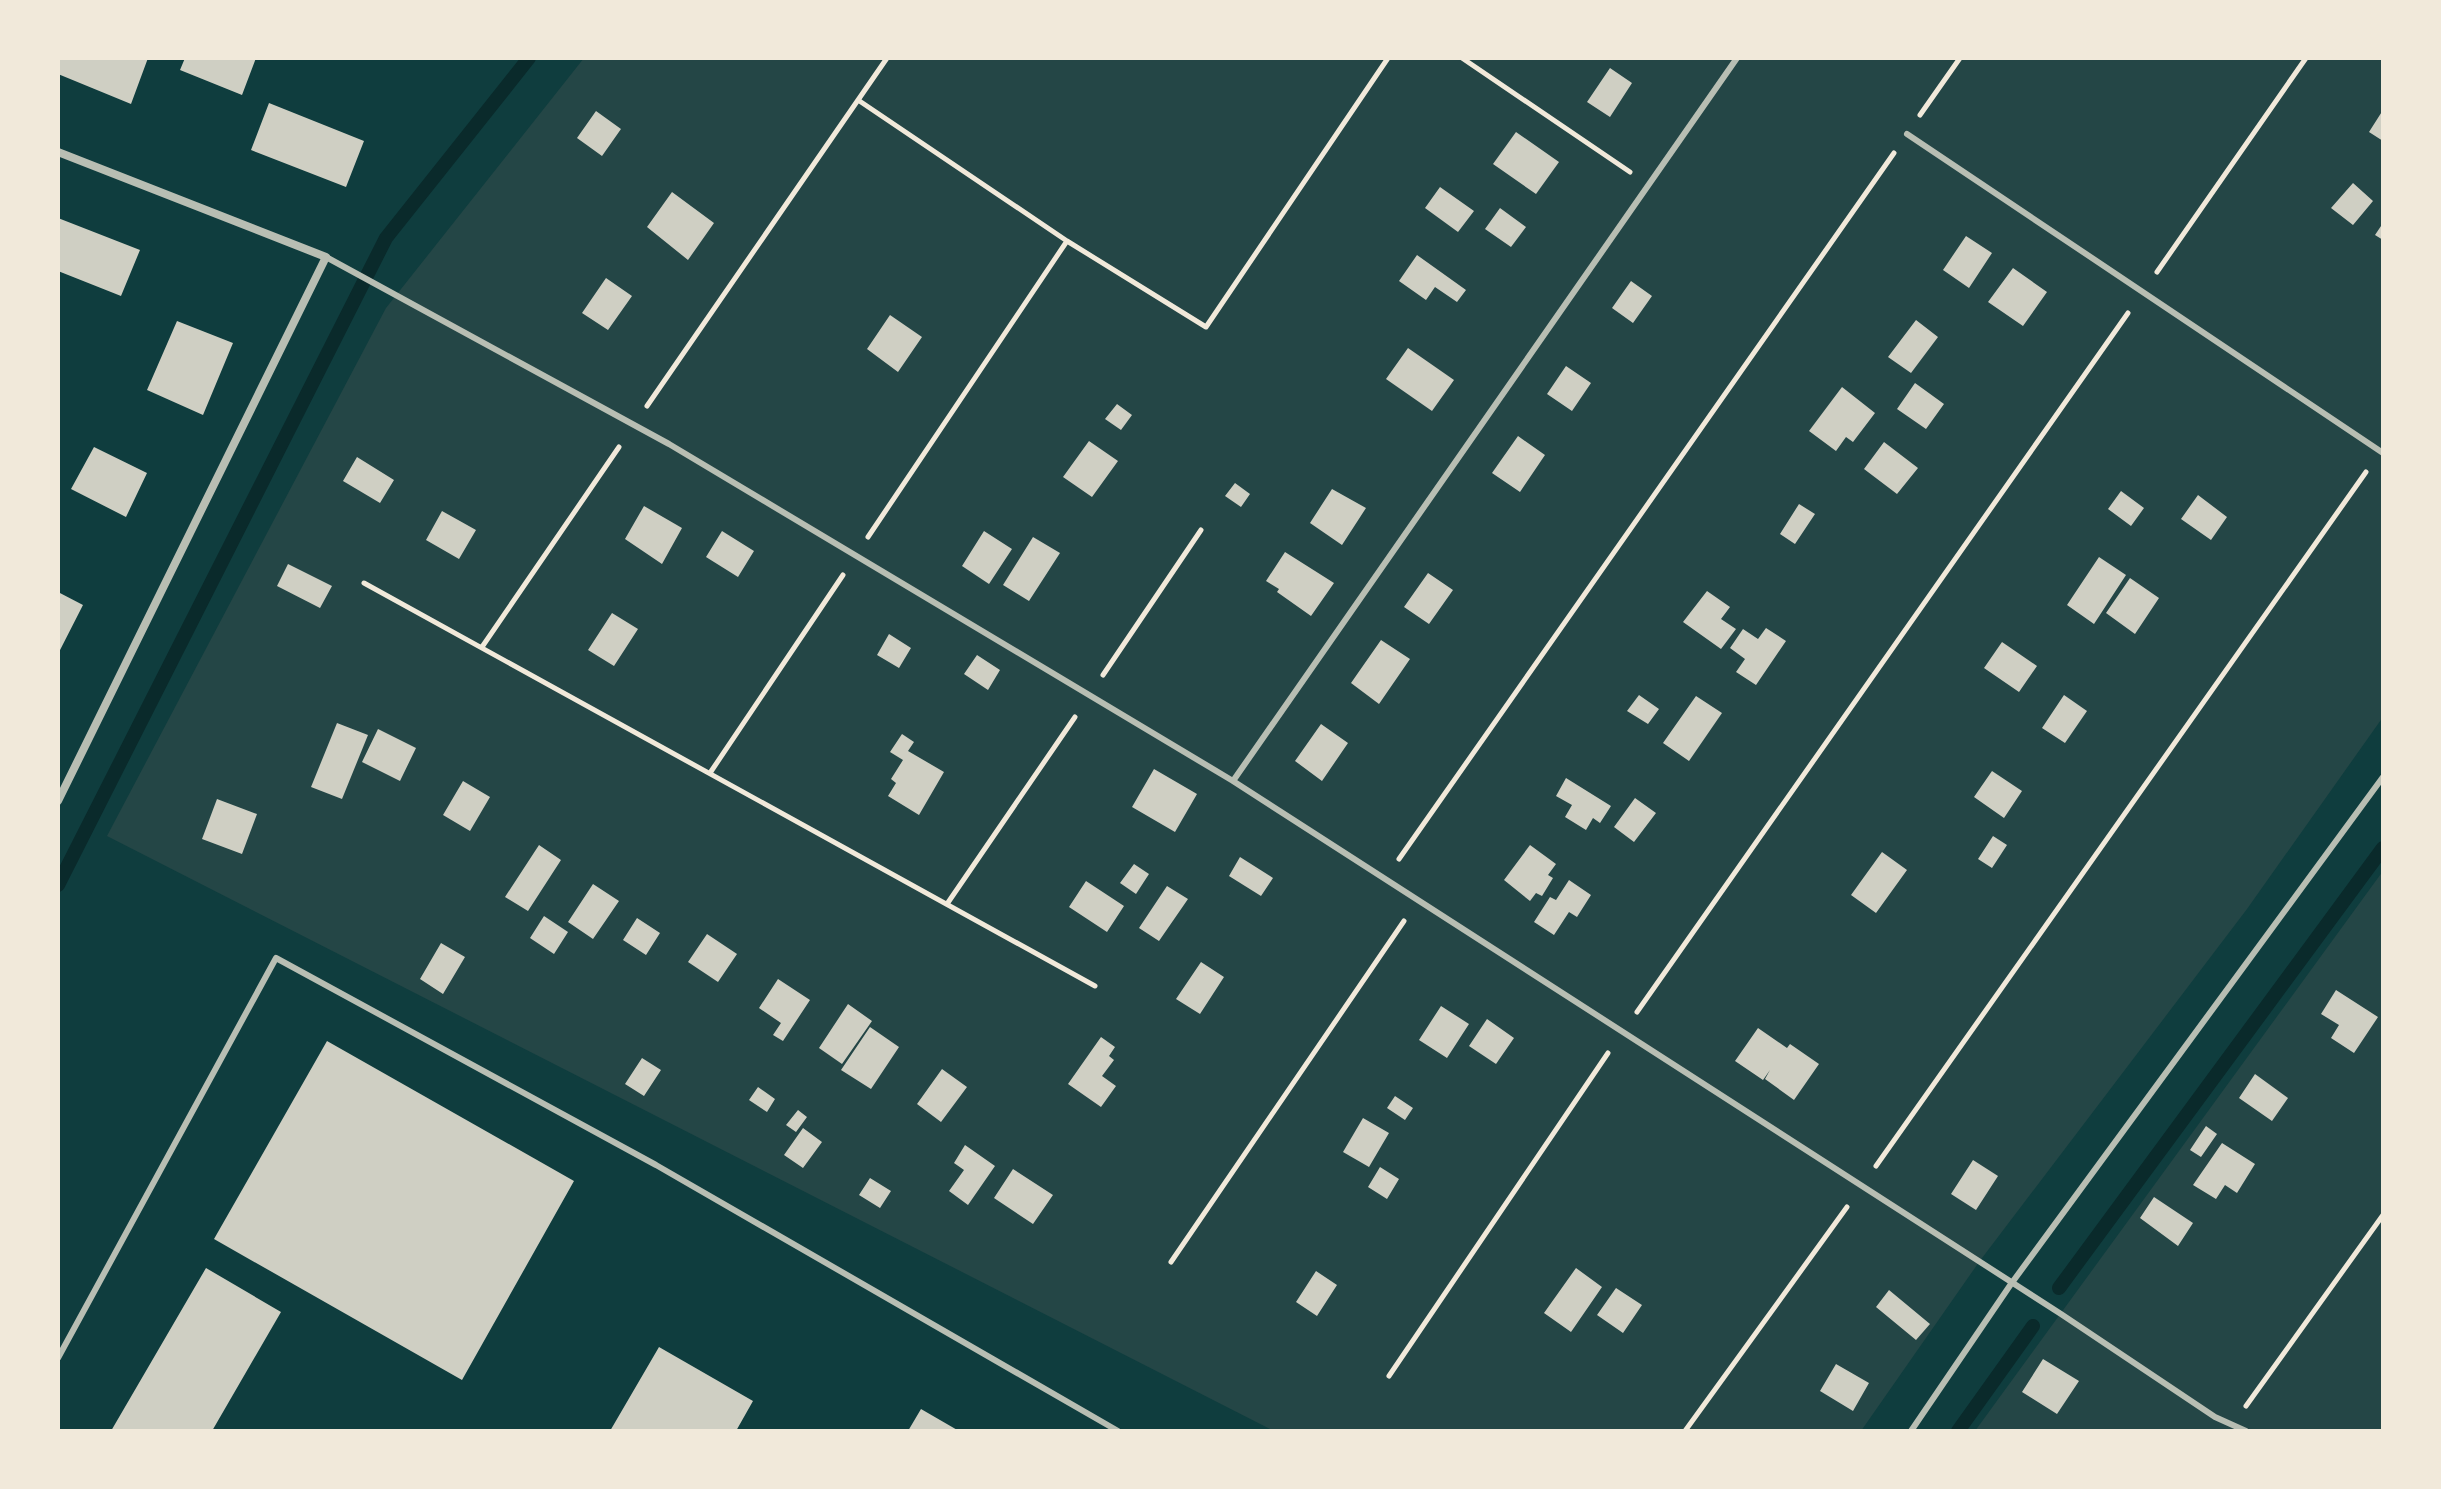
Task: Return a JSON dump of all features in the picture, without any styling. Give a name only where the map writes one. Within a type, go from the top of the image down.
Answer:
[{"type":"street","points":[[58,152],[326,257],[58,801]]},
{"type":"lane","points":[[1233,781],[1737,58]]},
{"type":"lane","points":[[1907,134],[2382,452]]},
{"type":"lane","points":[[326,257],[635,424],[1233,781],[2061,1314],[2215,1417],[2246,1431]]},
{"type":"lane","points":[[1911,1431],[2011,1284],[2383,777]]},
{"type":"lane","points":[[58,1358],[276,958],[656,1165],[1118,1431]]},
{"type":"path","points":[[482,647],[887,58]]},
{"type":"path","points":[[858,100],[1067,241],[1206,327],[1388,58]]},
{"type":"path","points":[[1462,58],[1649,184]]},
{"type":"path","points":[[1385,879],[1960,58]]},
{"type":"path","points":[[1389,1376],[1622,1032],[2306,58]]},
{"type":"path","points":[[710,773],[1067,241]]},
{"type":"path","points":[[1685,1431],[2382,452]]},
{"type":"path","points":[[364,583],[1095,986]]},
{"type":"path","points":[[1171,1262],[1419,900]]},
{"type":"path","points":[[2233,1423],[2383,1215]]},
{"type":"shaded area","points":[[584,58],[2383,58],[2383,717],[2247,909],[1979,1262],[1861,1431],[1274,1431],[107,836],[386,308]]},
{"type":"shaded area","points":[[2383,871],[2383,1431],[1975,1431]]},
{"type":"building","points":[[58,58],[148,58],[131,104],[58,74]]},
{"type":"building","points":[[185,58],[256,58],[242,95],[180,70]]},
{"type":"building","points":[[1610,68],[1632,83],[1610,117],[1587,102]]},
{"type":"building","points":[[269,103],[364,141],[346,187],[251,150]]},
{"type":"building","points":[[2383,110],[2383,141],[2369,132]]},
{"type":"building","points":[[596,111],[621,129],[602,156],[577,138]]},
{"type":"building","points":[[1516,132],[1559,162],[1536,194],[1493,164]]},
{"type":"building","points":[[2353,183],[2373,201],[2353,225],[2331,208]]},
{"type":"building","points":[[1440,187],[1474,211],[1458,232],[1425,208]]},
{"type":"building","points":[[672,192],[714,223],[688,260],[647,227]]},
{"type":"building","points":[[1500,208],[1526,227],[1511,247],[1485,229]]},
{"type":"building","points":[[58,218],[140,250],[121,296],[58,271]]},
{"type":"building","points":[[2383,223],[2383,240],[2375,235]]},
{"type":"building","points":[[1966,236],[1992,253],[1969,288],[1943,270]]},
{"type":"building","points":[[1417,255],[1466,290],[1457,302],[1435,287],[1426,300],[1399,281]]},
{"type":"building","points":[[2013,268],[2047,292],[2023,326],[1988,302]]},
{"type":"building","points":[[606,278],[632,296],[608,330],[582,313]]},
{"type":"building","points":[[1631,281],[1652,296],[1633,323],[1612,308]]},
{"type":"building","points":[[890,315],[922,337],[898,372],[867,349]]},
{"type":"building","points":[[1916,320],[1938,337],[1911,373],[1888,357]]},
{"type":"building","points":[[177,321],[233,343],[203,415],[147,390]]},
{"type":"building","points":[[1408,348],[1454,380],[1432,411],[1386,379]]},
{"type":"building","points":[[1566,366],[1591,383],[1572,411],[1547,394]]},
{"type":"building","points":[[1915,383],[1944,404],[1926,429],[1897,409]]},
{"type":"building","points":[[1842,387],[1875,413],[1853,442],[1846,437],[1836,451],[1809,431]]},
{"type":"building","points":[[1117,404],[1132,415],[1121,430],[1105,419]]},
{"type":"building","points":[[1518,436],[1545,455],[1520,492],[1492,473]]},
{"type":"building","points":[[1089,441],[1118,461],[1092,497],[1063,477]]},
{"type":"building","points":[[1884,442],[1918,468],[1897,494],[1864,469]]},
{"type":"building","points":[[94,447],[147,473],[126,517],[71,489]]},
{"type":"building","points":[[357,457],[394,480],[380,503],[343,481]]},
{"type":"building","points":[[1235,483],[1250,494],[1241,507],[1225,496]]},
{"type":"building","points":[[1332,489],[1366,508],[1342,545],[1310,523]]},
{"type":"building","points":[[2121,491],[2144,508],[2131,526],[2108,509]]},
{"type":"building","points":[[2198,495],[2227,517],[2211,540],[2181,519]]},
{"type":"building","points":[[1799,504],[1815,514],[1795,544],[1780,534]]},
{"type":"building","points":[[644,506],[682,528],[662,564],[625,539]]},
{"type":"building","points":[[442,511],[476,530],[459,559],[426,540]]},
{"type":"building","points":[[722,531],[754,551],[738,577],[706,557]]},
{"type":"building","points":[[984,531],[1012,549],[989,584],[962,566]]},
{"type":"building","points":[[1033,537],[1060,553],[1029,601],[1003,585]]},
{"type":"building","points":[[1285,552],[1334,583],[1311,616],[1266,581]]},
{"type":"building","points":[[2099,557],[2126,575],[2094,624],[2067,605]]},
{"type":"building","points":[[288,564],[332,586],[320,608],[277,586]]},
{"type":"building","points":[[1428,573],[1453,590],[1429,624],[1404,607]]},
{"type":"building","points":[[2130,578],[2159,598],[2135,634],[2106,613]]},
{"type":"building","points":[[1707,591],[1730,607],[1721,619],[1736,629],[1721,649],[1683,622]]},
{"type":"building","points":[[58,592],[83,605],[58,654]]},
{"type":"building","points":[[612,613],[638,629],[614,666],[588,650]]},
{"type":"building","points":[[1766,628],[1786,641],[1756,685],[1736,672],[1745,659],[1730,648],[1743,629],[1758,639]]},
{"type":"building","points":[[889,634],[911,648],[899,668],[877,655]]},
{"type":"building","points":[[1381,640],[1410,659],[1379,704],[1351,683]]},
{"type":"building","points":[[2002,642],[2037,666],[2019,692],[1984,668]]},
{"type":"building","points":[[977,655],[1000,670],[988,690],[964,674]]},
{"type":"building","points":[[1639,695],[1659,709],[1648,724],[1627,711]]},
{"type":"building","points":[[2064,695],[2087,711],[2065,743],[2042,728]]},
{"type":"building","points":[[1696,696],[1722,713],[1689,761],[1663,743]]},
{"type":"building","points":[[337,723],[368,735],[342,799],[311,787]]},
{"type":"building","points":[[1321,724],[1348,743],[1322,781],[1295,761]]},
{"type":"building","points":[[378,729],[416,748],[400,781],[362,762]]},
{"type":"building","points":[[902,734],[914,742],[908,751],[944,772],[919,815],[888,796],[896,783],[891,779],[903,760],[890,752]]},
{"type":"building","points":[[1154,769],[1197,794],[1175,832],[1132,807]]},
{"type":"building","points":[[1992,771],[2022,791],[2004,818],[1974,797]]},
{"type":"building","points":[[1566,778],[1611,806],[1600,823],[1593,818],[1586,830],[1565,817],[1572,805],[1556,796]]},
{"type":"building","points":[[463,781],[490,797],[470,831],[443,815]]},
{"type":"building","points":[[1635,798],[1656,813],[1634,842],[1614,827]]},
{"type":"building","points":[[217,799],[257,814],[242,854],[202,839]]},
{"type":"building","points":[[1993,836],[2007,845],[1992,868],[1978,859]]},
{"type":"building","points":[[539,845],[561,860],[528,911],[505,897]]},
{"type":"building","points":[[1530,845],[1556,864],[1548,875],[1553,878],[1542,896],[1536,893],[1530,901],[1504,880]]},
{"type":"building","points":[[1882,852],[1907,870],[1876,913],[1851,895]]},
{"type":"building","points":[[1240,857],[1273,878],[1261,896],[1229,876]]},
{"type":"building","points":[[1134,864],[1149,874],[1136,894],[1120,883]]},
{"type":"building","points":[[1569,880],[1591,895],[1577,917],[1569,912],[1554,935],[1534,922],[1550,897],[1556,900]]},
{"type":"building","points":[[1086,881],[1124,906],[1107,932],[1069,907]]},
{"type":"building","points":[[593,884],[619,901],[593,939],[568,922]]},
{"type":"building","points":[[1167,886],[1188,899],[1159,941],[1139,928]]},
{"type":"building","points":[[544,916],[568,932],[554,954],[530,938]]},
{"type":"building","points":[[637,918],[660,933],[646,955],[623,940]]},
{"type":"building","points":[[707,934],[737,954],[718,982],[688,962]]},
{"type":"building","points":[[441,943],[465,957],[443,994],[420,979]]},
{"type":"building","points":[[1201,962],[1224,977],[1200,1014],[1176,999]]},
{"type":"building","points":[[778,979],[810,1000],[783,1041],[773,1035],[781,1023],[759,1008]]},
{"type":"building","points":[[2336,990],[2378,1017],[2354,1053],[2331,1038],[2339,1025],[2321,1014]]},
{"type":"building","points":[[848,1004],[872,1021],[842,1064],[819,1048]]},
{"type":"building","points":[[1441,1006],[1469,1024],[1447,1058],[1419,1040]]},
{"type":"building","points":[[1487,1019],[1514,1038],[1496,1064],[1469,1046]]},
{"type":"building","points":[[870,1027],[899,1047],[871,1089],[841,1070]]},
{"type":"building","points":[[1758,1028],[1787,1048],[1790,1044],[1819,1064],[1794,1100],[1765,1079],[1770,1070],[1763,1080],[1735,1061]]},
{"type":"building","points":[[1101,1037],[1115,1047],[1109,1056],[1114,1060],[1102,1076],[1116,1086],[1101,1107],[1068,1084]]},
{"type":"building","points":[[327,1041],[574,1181],[462,1380],[214,1239]]},
{"type":"building","points":[[642,1058],[661,1070],[644,1096],[625,1084]]},
{"type":"building","points":[[942,1069],[967,1087],[941,1122],[917,1104]]},
{"type":"building","points":[[2255,1074],[2288,1098],[2272,1121],[2239,1098]]},
{"type":"building","points":[[758,1087],[775,1099],[767,1112],[749,1100]]},
{"type":"building","points":[[1395,1096],[1413,1108],[1405,1120],[1387,1108]]},
{"type":"building","points":[[798,1110],[807,1117],[796,1132],[786,1125]]},
{"type":"building","points":[[1363,1118],[1389,1133],[1369,1167],[1343,1152]]},
{"type":"building","points":[[2206,1126],[2217,1134],[2201,1157],[2190,1150]]},
{"type":"building","points":[[803,1128],[822,1142],[803,1168],[784,1155]]},
{"type":"building","points":[[2222,1143],[2255,1164],[2237,1193],[2225,1185],[2216,1199],[2193,1185]]},
{"type":"building","points":[[965,1145],[995,1166],[968,1205],[949,1191],[964,1170],[954,1163]]},
{"type":"building","points":[[1973,1160],[1998,1176],[1976,1210],[1951,1194]]},
{"type":"building","points":[[1380,1167],[1399,1179],[1387,1199],[1368,1187]]},
{"type":"building","points":[[1013,1169],[1053,1195],[1033,1224],[994,1198]]},
{"type":"building","points":[[870,1178],[891,1191],[880,1208],[859,1195]]},
{"type":"building","points":[[2154,1197],[2193,1223],[2178,1246],[2140,1218]]},
{"type":"building","points":[[206,1268],[281,1312],[212,1431],[111,1431]]},
{"type":"building","points":[[1576,1268],[1602,1287],[1571,1332],[1544,1313]]},
{"type":"building","points":[[1316,1271],[1337,1285],[1317,1316],[1296,1302]]},
{"type":"building","points":[[1616,1288],[1642,1305],[1623,1333],[1597,1315]]},
{"type":"building","points":[[1889,1290],[1930,1324],[1916,1340],[1876,1307]]},
{"type":"building","points":[[659,1347],[753,1401],[736,1431],[610,1431]]},
{"type":"building","points":[[2043,1359],[2079,1381],[2057,1414],[2022,1392]]},
{"type":"building","points":[[1836,1364],[1869,1383],[1853,1411],[1820,1391]]},
{"type":"building","points":[[921,1409],[959,1431],[908,1431]]},
{"type":"waterway","points":[[58,885],[386,238],[529,58]]},
{"type":"waterway","points":[[2059,1288],[2383,848]]},
{"type":"waterway","points":[[1958,1431],[2033,1326]]}]
